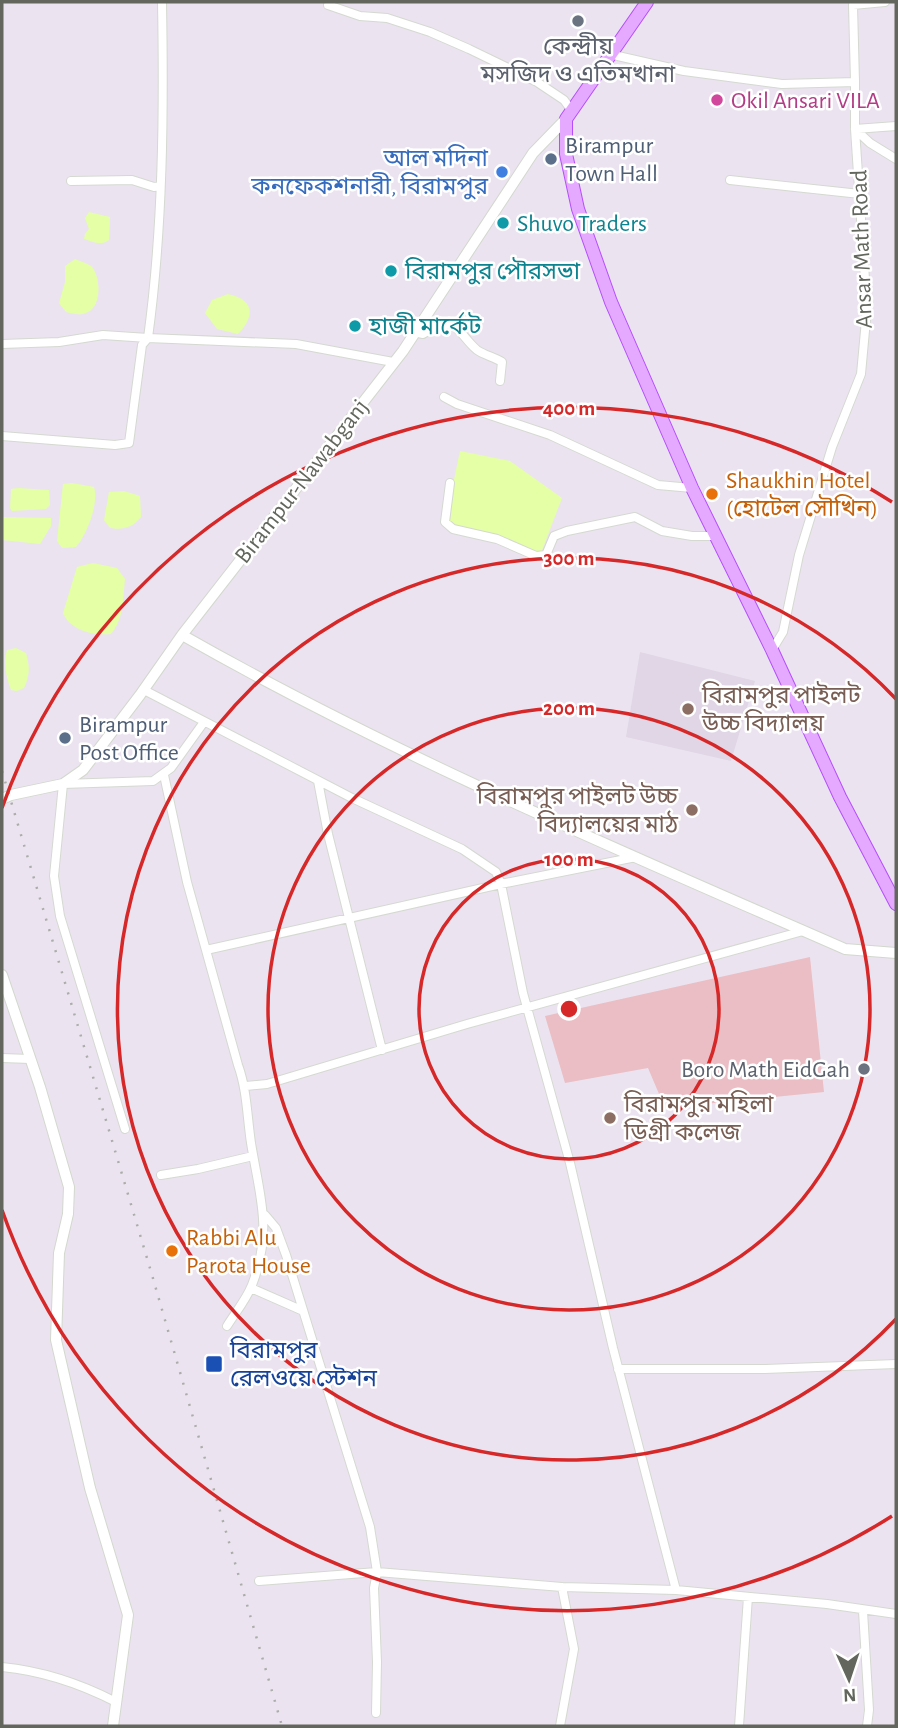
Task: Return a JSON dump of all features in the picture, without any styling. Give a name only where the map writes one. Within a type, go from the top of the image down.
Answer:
[{"type":"main road","points":[[647,2],[569,115],[566,154],[578,209],[611,302],[692,488],[772,650],[840,797],[896,904]]},
{"type":"street","points":[[2,436],[115,445],[129,443],[142,345],[148,338],[157,271],[162,2]]},
{"type":"street","name":"Ansar Math Road","points":[[772,650],[783,632],[799,555],[832,447],[861,374],[867,309],[855,129],[853,5],[885,2]]},
{"type":"street","points":[[328,5],[360,16],[387,18],[430,32],[469,49],[537,82],[564,100],[569,115]]},
{"type":"street","points":[[609,54],[684,71],[782,84],[855,82]]},
{"type":"street","name":"Birampur-Nawabganj","points":[[63,785],[83,770],[182,635],[393,362],[533,153],[569,115]]},
{"type":"street","points":[[855,129],[896,126]]},
{"type":"street","points":[[855,129],[870,143],[896,159]]},
{"type":"street","points":[[71,181],[132,180],[154,187],[160,186]]},
{"type":"street","points":[[730,180],[860,194]]},
{"type":"street","points":[[414,332],[423,334],[444,324],[460,329],[478,351],[502,362],[500,381]]},
{"type":"street","points":[[2,344],[59,342],[103,335],[296,344],[393,362]]},
{"type":"street","points":[[443,397],[550,435],[658,485],[692,488]]},
{"type":"street","points":[[450,483],[445,523],[453,529],[498,539],[536,556],[546,555],[554,536],[635,517],[662,531],[692,536],[715,536]]},
{"type":"street","points":[[182,635],[304,701],[554,823],[845,949],[896,953]]},
{"type":"street","points":[[144,690],[318,781],[462,849],[496,872],[501,884],[527,1008],[570,1163],[618,1370],[676,1590]]},
{"type":"street","points":[[2,799],[63,785],[153,781],[171,768],[204,722]]},
{"type":"street","points":[[164,775],[187,882],[246,1086],[253,1156],[265,1215],[264,1232],[251,1288],[226,1326]]},
{"type":"street","points":[[318,781],[328,834],[382,1050]]},
{"type":"street","points":[[63,785],[54,876],[60,916],[125,1129]]},
{"type":"street","points":[[206,950],[501,884],[636,857]]},
{"type":"street","points":[[246,1086],[267,1084],[803,930]]},
{"type":"street","points":[[2,975],[69,1187],[68,1214],[59,1253],[55,1326],[58,1354],[90,1488],[128,1615],[113,1726]]},
{"type":"street","points":[[2,1058],[30,1059]]},
{"type":"street","points":[[160,1175],[253,1156]]},
{"type":"street","points":[[265,1215],[276,1228],[370,1527],[377,1572],[374,1588],[376,1713]]},
{"type":"street","points":[[251,1288],[301,1310]]},
{"type":"street","points":[[618,1370],[896,1364]]},
{"type":"street","points":[[259,1581],[377,1572],[562,1587],[676,1590],[827,1604],[896,1614]]},
{"type":"street","points":[[560,1726],[574,1649],[562,1587]]},
{"type":"street","points":[[739,1726],[748,1597]]},
{"type":"street","points":[[863,1611],[869,1710],[867,1726]]},
{"type":"street","points":[[2,1667],[49,1674],[85,1686],[116,1702]]},
{"type":"shaded area","points":[[89,212],[110,217],[109,240],[106,242],[84,239],[89,229],[85,218]]},
{"type":"shaded area","points":[[75,259],[91,266],[98,283],[96,303],[88,312],[80,314],[66,312],[59,303],[65,282],[65,266]]},
{"type":"shaded area","points":[[228,294],[243,300],[250,310],[244,327],[238,334],[217,329],[205,313],[212,300]]},
{"type":"shaded area","points":[[460,451],[510,461],[562,498],[541,553],[499,536],[449,524],[449,503]]},
{"type":"shaded area","points":[[63,484],[94,487],[95,502],[88,527],[76,547],[62,548],[57,541]]},
{"type":"shaded area","points":[[11,489],[49,490],[50,505],[46,509],[12,511]]},
{"type":"shaded area","points":[[124,491],[140,496],[141,517],[127,527],[110,528],[104,520],[109,492]]},
{"type":"shaded area","points":[[2,517],[51,518],[51,526],[40,544],[2,540]]},
{"type":"shaded area","points":[[93,563],[117,568],[125,579],[121,615],[111,634],[83,631],[71,624],[63,613],[77,567]]},
{"type":"shaded area","points":[[16,648],[26,653],[29,667],[24,688],[17,691],[11,690],[5,665],[7,650]]},
{"type":"shaded area","name":"বিরামপুর পাইলট উচ্চ বিদ্যালয়","points":[[640,652],[755,681],[731,761],[626,737]]},
{"type":"shaded area","points":[[810,957],[824,1092],[665,1108],[648,1068],[565,1083],[545,1016]]},
{"type":"railway","points":[[2,771],[152,1275],[282,1726]]},
{"type":"place","name":"কেন্দ্রীয় মসজিদ ও এতিমখানা","points":[[578,21]]},
{"type":"place","name":"Okil Ansari VILA","points":[[717,100]]},
{"type":"place","name":"Birampur Town Hall","points":[[551,159]]},
{"type":"place","name":"আল মদিনা কনফেকশনারী, বিরামপুর","points":[[502,172]]},
{"type":"place","name":"Shuvo Traders","points":[[503,223]]},
{"type":"place","name":"বিরামপুর পৌরসভা","points":[[391,271]]},
{"type":"place","name":"হাজী মার্কেট","points":[[355,326]]},
{"type":"place","name":"Shaukhin Hotel (হোটেল সৌখিন)","points":[[712,494]]},
{"type":"place","name":"বিরামপুর পাইলট উচ্চ বিদ্যালয়","points":[[688,709]]},
{"type":"place","name":"Birampur Post Office","points":[[65,738]]},
{"type":"place","name":"বিরামপুর পাইলট উচ্চ বিদ্যালয়ের মাঠ","points":[[692,810]]},
{"type":"place","name":"Boro Math EidGah","points":[[864,1069]]},
{"type":"place","name":"বিরামপুর মহিলা ডিগ্রী কলেজ","points":[[610,1118]]},
{"type":"place","name":"Rabbi Alu Parota House","points":[[172,1251]]},
{"type":"place","name":"বিরামপুর রেলওয়ে স্টেশন","points":[[214,1364]]}]
